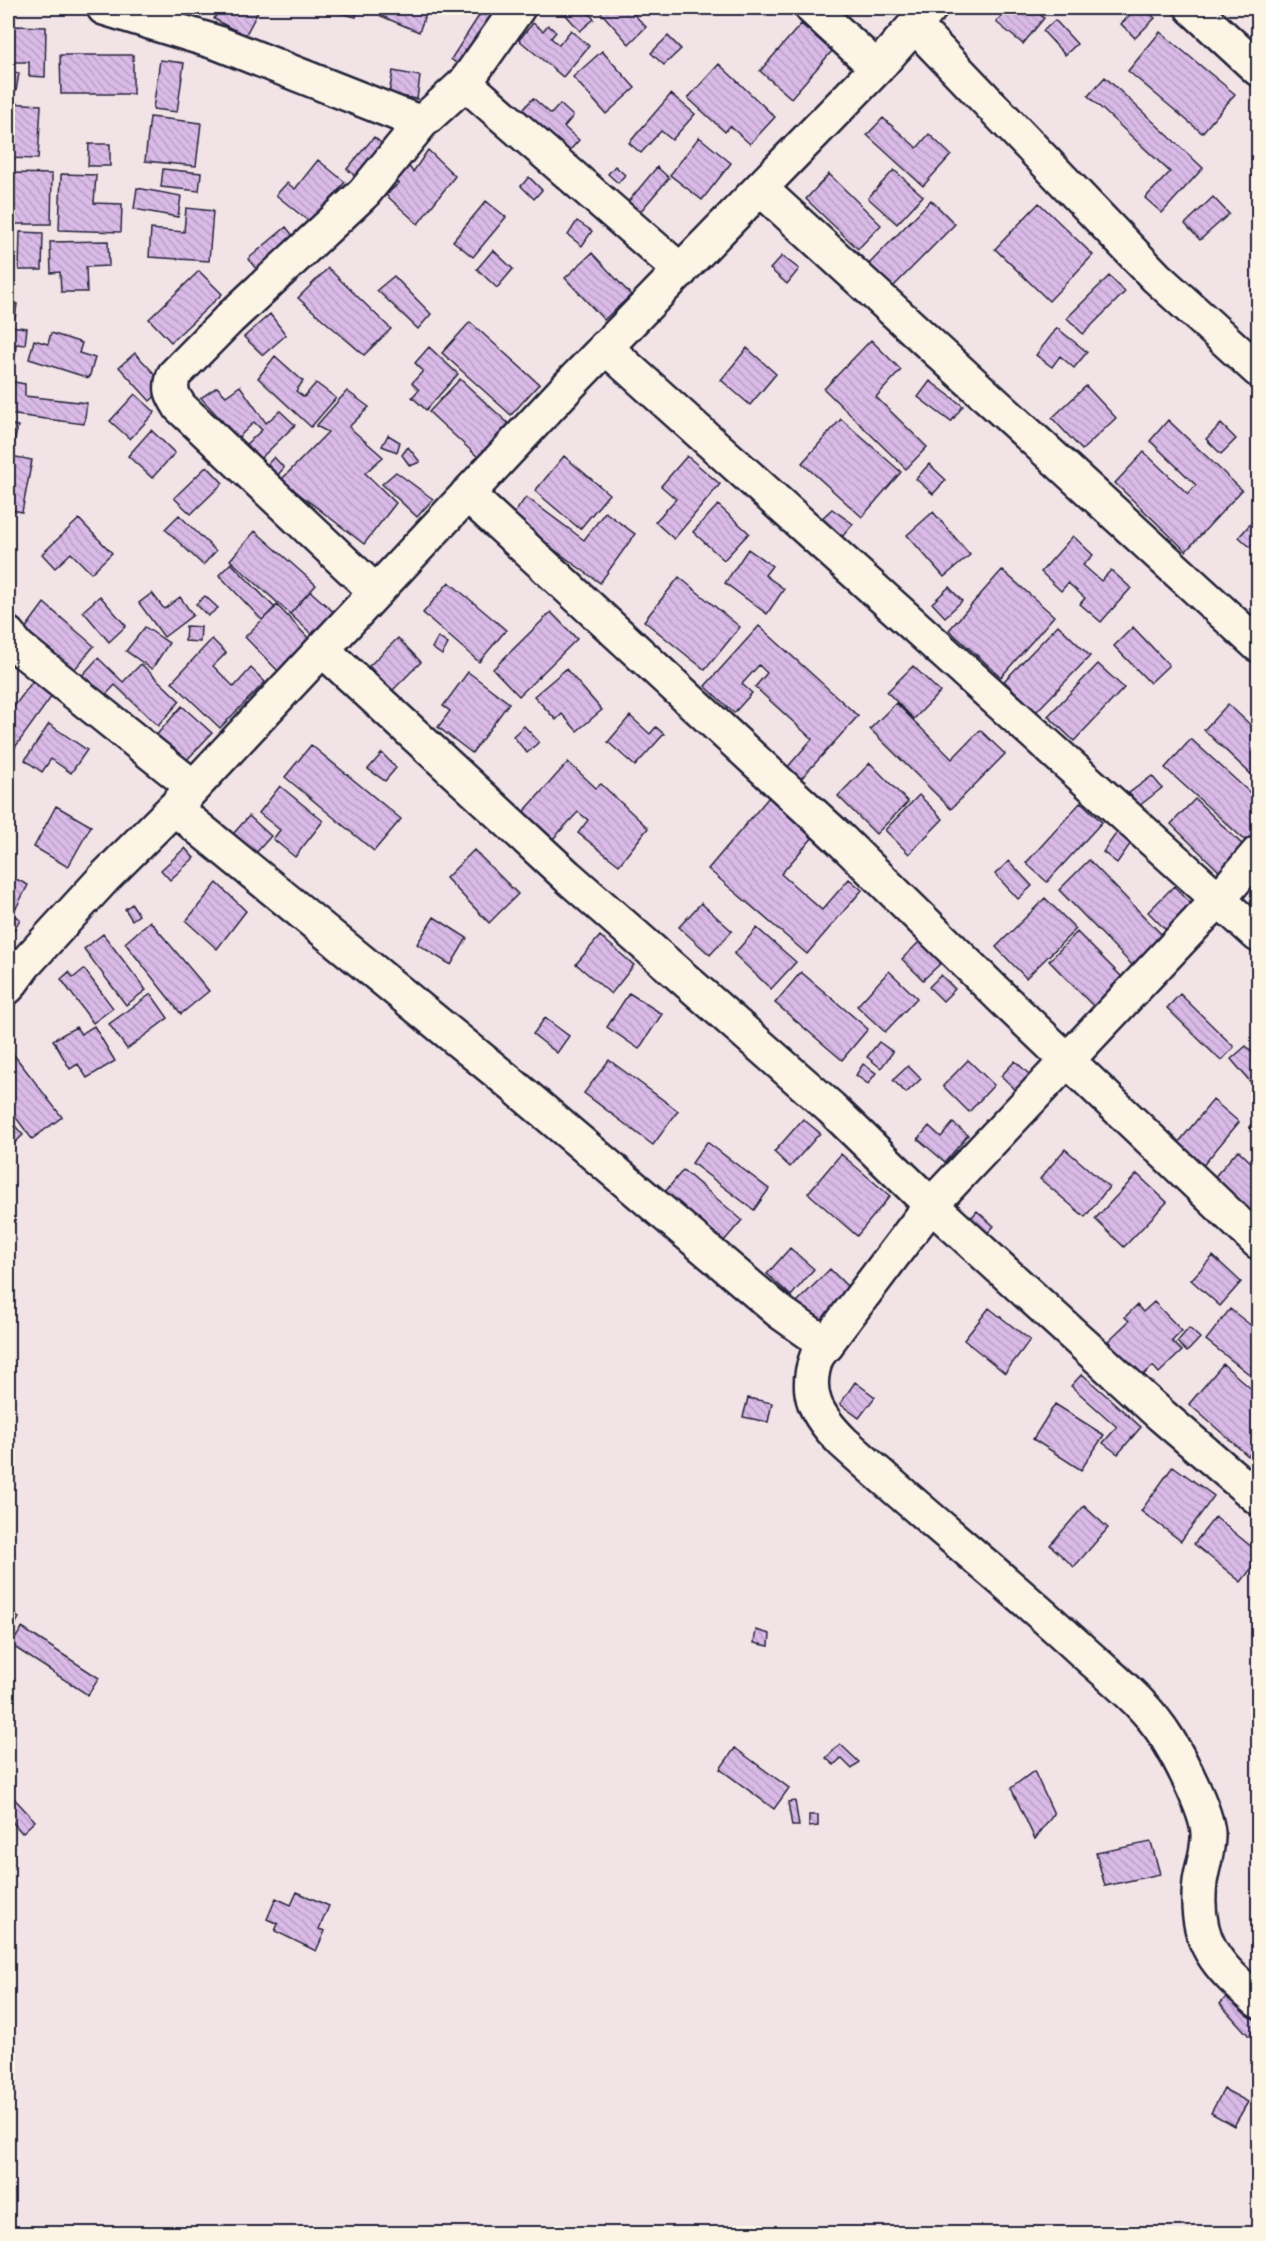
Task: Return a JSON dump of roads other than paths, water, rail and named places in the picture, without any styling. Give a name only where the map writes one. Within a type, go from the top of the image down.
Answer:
[{"type":"street","points":[[104,8],[218,43],[421,123]]},
{"type":"street","points":[[376,592],[180,407],[171,393],[171,386],[174,375],[230,318],[364,193],[421,123],[465,83],[518,8]]},
{"type":"street","points":[[812,8],[877,68]]},
{"type":"street","points":[[1192,8],[1258,69]]},
{"type":"street","points":[[8,987],[24,965],[105,877],[323,650],[605,346],[681,271],[877,68],[922,16],[1156,277],[1258,370]]},
{"type":"street","points":[[465,83],[681,271]]},
{"type":"street","points":[[761,189],[1258,645]]},
{"type":"street","points":[[605,346],[1258,935]]},
{"type":"street","points":[[467,494],[822,822],[1258,1242]]},
{"type":"street","points":[[8,634],[183,797],[516,1088],[780,1312],[827,1345]]},
{"type":"street","points":[[323,650],[567,876],[831,1108],[931,1205],[1161,1414],[1258,1498]]},
{"type":"street","points":[[1258,853],[1219,899],[931,1205],[817,1356],[811,1373],[814,1403],[825,1424],[876,1472],[1019,1593],[1147,1710],[1167,1738],[1193,1787],[1208,1833],[1200,1886],[1200,1910],[1207,1947],[1223,1971],[1258,2001]]}]
